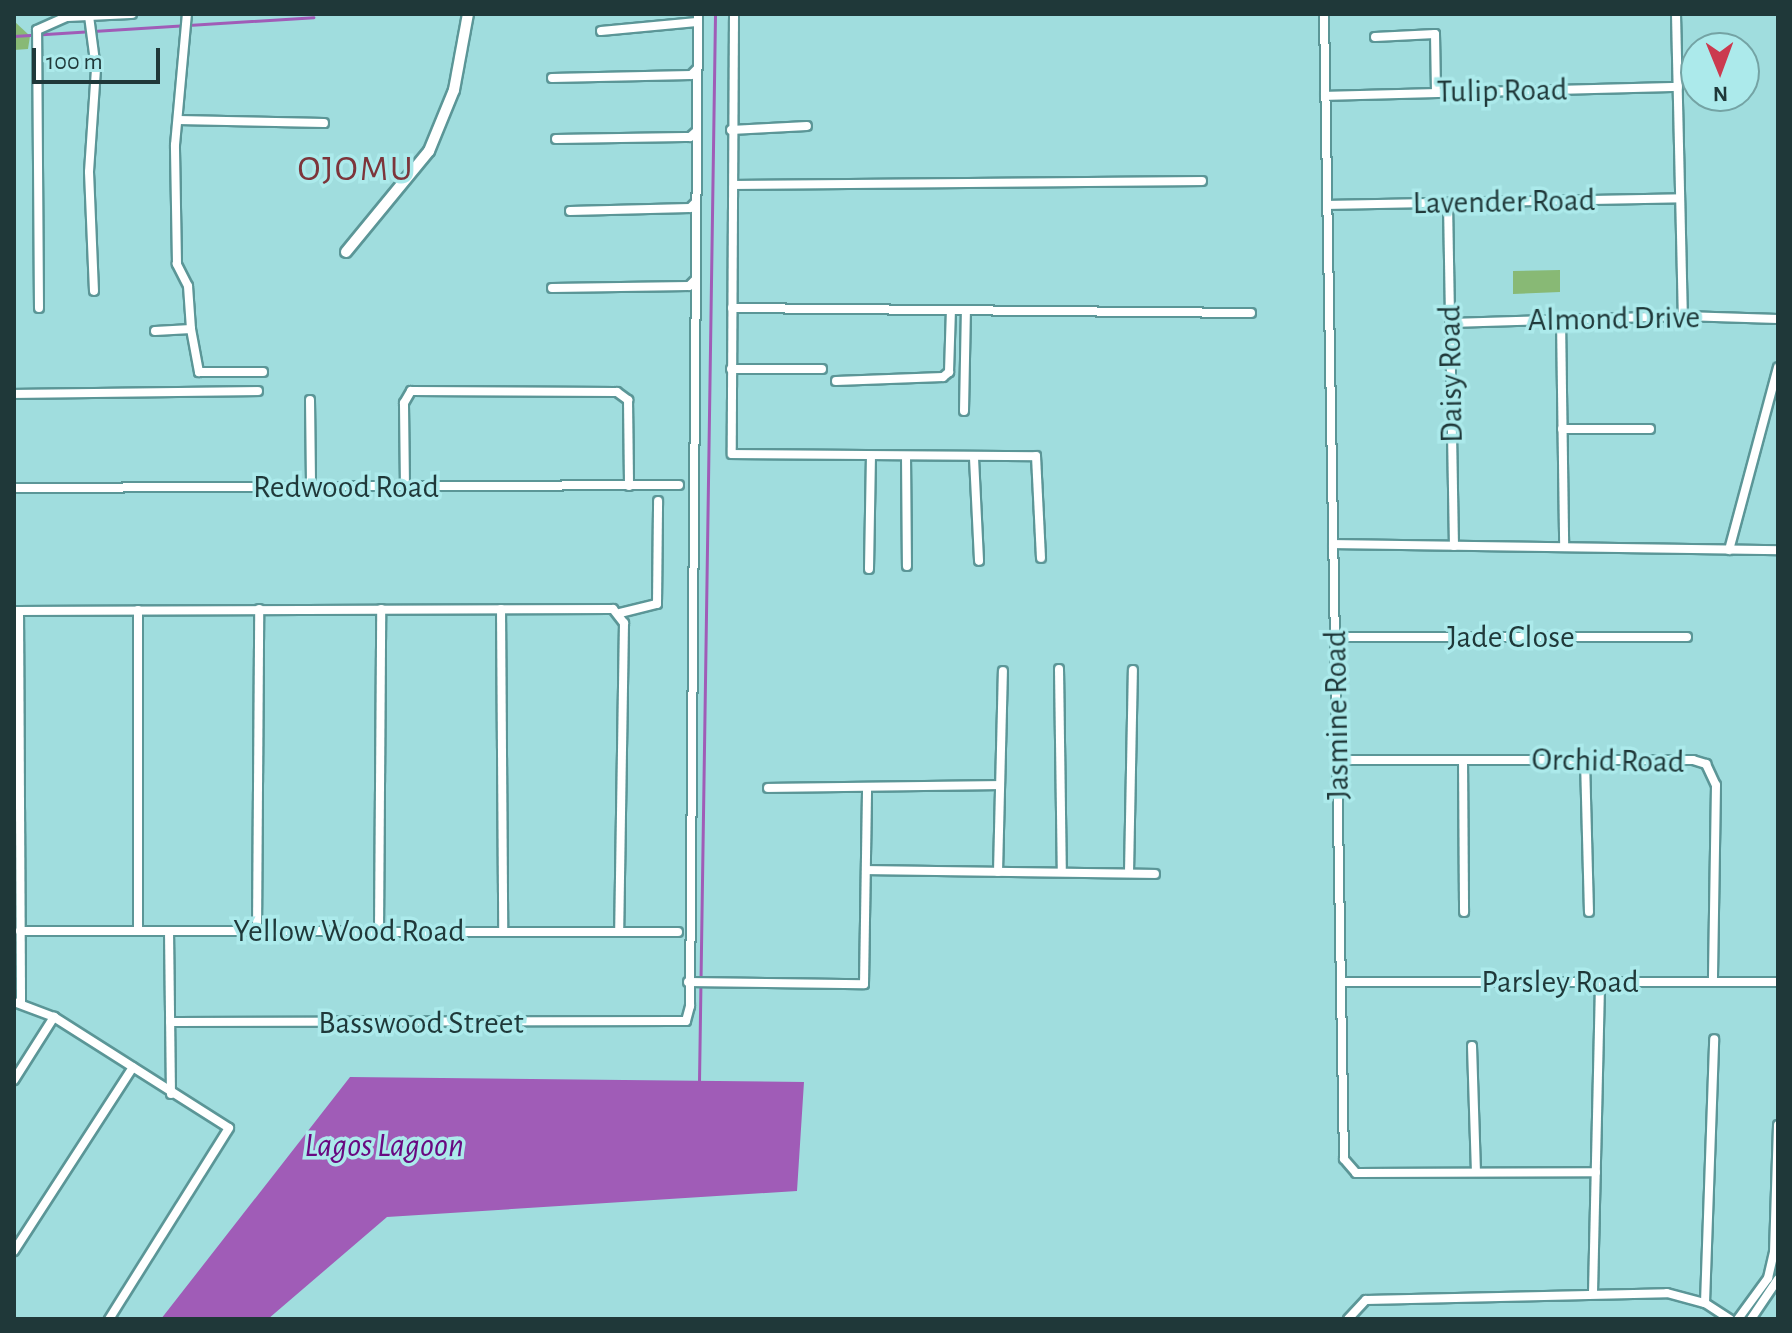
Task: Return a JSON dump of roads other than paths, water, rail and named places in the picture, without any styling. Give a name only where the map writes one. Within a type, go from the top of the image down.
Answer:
[{"type":"street","points":[[39,308],[37,35],[49,21],[91,26],[132,14]]},
{"type":"street","points":[[187,14],[178,120],[177,264],[188,286],[191,329],[199,372],[263,372]]},
{"type":"street","points":[[346,252],[429,151],[454,90],[468,14]]},
{"type":"street","points":[[734,14],[731,130],[734,185],[732,454],[974,458],[1036,456],[1041,558]]},
{"type":"street","name":"Jasmine Road","points":[[1324,14],[1344,1159],[1356,1173],[1596,1172]]},
{"type":"street","points":[[1676,14],[1683,316]]},
{"type":"street","points":[[601,31],[698,18],[691,982],[864,984],[867,788]]},
{"type":"street","points":[[91,26],[96,69],[90,214],[94,291]]},
{"type":"street","points":[[1375,37],[1435,34],[1436,93]]},
{"type":"street","points":[[552,78],[691,75],[697,69]]},
{"type":"street","name":"Tulip Road","points":[[1325,96],[1678,87]]},
{"type":"street","points":[[178,120],[324,123]]},
{"type":"street","points":[[731,130],[807,126]]},
{"type":"street","points":[[556,139],[690,137],[697,131]]},
{"type":"street","points":[[734,185],[1202,181]]},
{"type":"street","name":"Lavender Road","points":[[1328,205],[1680,198]]},
{"type":"street","points":[[570,211],[690,208],[696,202]]},
{"type":"street","name":"Daisy Road","points":[[1448,203],[1454,546]]},
{"type":"street","points":[[552,288],[689,286],[695,280]]},
{"type":"street","points":[[732,308],[1251,313]]},
{"type":"street","points":[[836,381],[943,377],[949,372],[951,310]]},
{"type":"street","points":[[964,411],[966,310]]},
{"type":"street","name":"Almond Drive","points":[[1450,323],[1683,316],[1778,319]]},
{"type":"street","points":[[1561,319],[1564,547]]},
{"type":"street","points":[[155,331],[191,329]]},
{"type":"street","points":[[1729,550],[1778,367]]},
{"type":"street","points":[[731,369],[822,369]]},
{"type":"street","points":[[14,394],[258,391]]},
{"type":"street","points":[[405,487],[404,403],[411,391],[617,392],[628,400],[629,486]]},
{"type":"street","points":[[310,400],[311,488]]},
{"type":"street","points":[[1562,429],[1650,429]]},
{"type":"street","points":[[869,569],[871,456]]},
{"type":"street","points":[[906,456],[907,566]]},
{"type":"street","points":[[974,458],[979,561]]},
{"type":"street","name":"Redwood Road","points":[[14,488],[679,485]]},
{"type":"street","points":[[109,1319],[227,1137],[224,1121],[171,1094],[54,1017],[17,1002],[20,931],[17,611],[617,611],[657,604],[658,501]]},
{"type":"street","points":[[1333,544],[1778,550]]},
{"type":"street","points":[[257,931],[259,609]]},
{"type":"street","points":[[379,931],[381,609]]},
{"type":"street","points":[[501,609],[503,931]]},
{"type":"street","points":[[138,610],[138,931]]},
{"type":"street","points":[[617,611],[624,623],[619,931]]},
{"type":"street","name":"Jade Close","points":[[1335,637],[1687,637]]},
{"type":"street","points":[[1059,669],[1062,872]]},
{"type":"street","points":[[1129,873],[1133,670]]},
{"type":"street","points":[[998,872],[1003,671]]},
{"type":"street","name":"Orchid Road","points":[[1338,760],[1585,760],[1706,764],[1716,785],[1713,982]]},
{"type":"street","points":[[1463,760],[1464,912]]},
{"type":"street","points":[[1585,760],[1589,912]]},
{"type":"street","points":[[768,788],[1000,785]]},
{"type":"street","points":[[866,870],[1155,874]]},
{"type":"street","name":"Yellow Wood Road","points":[[20,931],[678,932]]},
{"type":"street","points":[[169,931],[171,1094]]},
{"type":"street","name":"Basswood Street","points":[[170,1022],[673,1024],[688,1016],[691,982]]},
{"type":"street","name":"Parsley Road","points":[[1341,982],[1778,982]]},
{"type":"street","points":[[1593,1293],[1600,982]]},
{"type":"street","points":[[14,1080],[54,1017]]},
{"type":"street","points":[[1705,1303],[1714,1039]]},
{"type":"street","points":[[1472,1046],[1476,1172]]},
{"type":"street","points":[[14,1251],[133,1067]]},
{"type":"street","points":[[1738,1319],[1768,1278],[1774,1253],[1778,1125]]},
{"type":"street","points":[[1751,1319],[1778,1279]]},
{"type":"street","points":[[1348,1319],[1366,1300],[1667,1293],[1705,1303],[1730,1319]]},
{"type":"water","name":"Lagos Lagoon","points":[[350,1077],[804,1082],[797,1191],[387,1217],[268,1319],[161,1319]]},
{"type":"waterway","points":[[699,1081],[715,14]]},
{"type":"waterway","points":[[14,36],[313,17]]},
{"type":"district","name":"OJOMU","points":[[356,170]]}]
